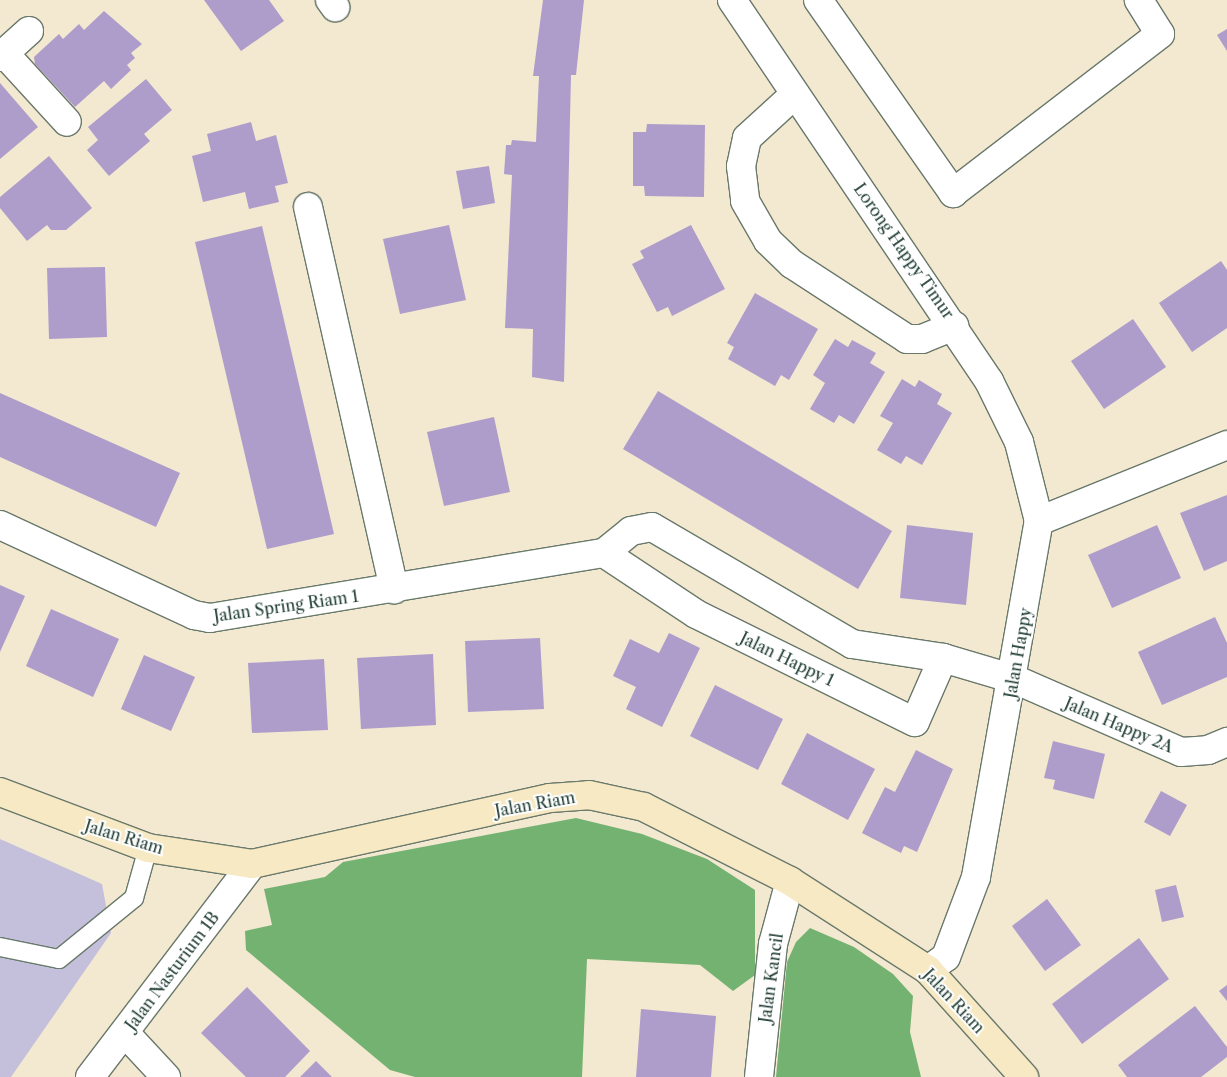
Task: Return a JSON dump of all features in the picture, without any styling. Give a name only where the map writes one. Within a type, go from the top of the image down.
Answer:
[{"type":"main road","name":"Jalan Riam","points":[[0,792],[148,848],[252,864],[550,798],[590,795],[644,807],[790,881],[928,970],[1024,1077]]},
{"type":"street","name":"Lorong Happy Timur","points":[[732,0],[955,326],[1019,442],[1039,521]]},
{"type":"street","points":[[818,0],[953,193],[1160,34],[1139,0]]},
{"type":"street","points":[[28,31],[2,55],[67,122]]},
{"type":"street","points":[[795,94],[747,138],[741,166],[745,201],[768,241],[792,264],[907,339],[922,338],[955,326]]},
{"type":"street","points":[[308,207],[394,589]]},
{"type":"street","points":[[1039,521],[1227,445]]},
{"type":"street","name":"Jalan Happy","points":[[928,970],[946,957],[976,877],[1014,679],[1039,521]]},
{"type":"street","name":"Jalan Spring Riam 1","points":[[0,525],[194,615],[210,618],[596,554]]},
{"type":"street","points":[[596,554],[631,531],[652,527],[852,644],[943,658],[1014,679]]},
{"type":"street","name":"Jalan Happy 1","points":[[596,554],[696,614],[915,722],[943,658]]},
{"type":"street","name":"Jalan Happy 2A","points":[[1014,679],[1182,752],[1208,750],[1227,742]]},
{"type":"street","name":"Jalan Nasturium 1B","points":[[90,1077],[126,1034],[252,864]]},
{"type":"street","name":"Jalan Kancil","points":[[759,1077],[773,944],[790,881]]},
{"type":"street","points":[[126,1034],[166,1077]]},
{"type":"lane","points":[[0,947],[59,959],[134,898],[148,848]]},
{"type":"shaded area","points":[[0,839],[102,884],[111,933],[11,1077],[0,1077]]},
{"type":"green space","points":[[576,818],[642,834],[707,859],[755,890],[755,975],[733,991],[700,965],[587,959],[582,1077],[415,1077],[390,1070],[246,950],[245,931],[272,925],[264,889],[325,877],[343,862]]},
{"type":"green space","points":[[810,928],[854,947],[893,974],[913,996],[910,1032],[921,1077],[776,1077],[787,962],[796,942]]},
{"type":"building","points":[[204,0],[269,0],[284,21],[241,51]]},
{"type":"building","points":[[543,0],[584,0],[576,75],[571,75],[564,382],[532,377],[533,329],[505,328],[512,175],[504,174],[506,145],[511,145],[512,140],[536,142],[539,76],[533,76]]},
{"type":"building","points":[[104,11],[142,44],[131,53],[135,58],[127,65],[131,70],[111,89],[104,81],[75,107],[35,64],[34,57],[59,34],[63,39],[79,24],[84,30]]},
{"type":"building","points":[[1227,29],[1227,51],[1217,35]]},
{"type":"building","points":[[146,79],[172,110],[144,134],[150,141],[109,176],[87,150],[98,140],[88,127]]},
{"type":"building","points":[[0,83],[38,127],[0,159]]},
{"type":"building","points":[[251,122],[256,141],[276,135],[288,183],[275,186],[279,202],[249,209],[245,192],[203,202],[192,156],[211,151],[207,134]]},
{"type":"building","points":[[647,124],[705,125],[704,197],[645,196],[644,186],[633,186],[633,132],[646,132]]},
{"type":"building","points":[[49,156],[92,208],[66,230],[51,230],[47,225],[27,241],[0,208],[0,197]]},
{"type":"building","points":[[489,166],[495,203],[463,209],[456,171]]},
{"type":"building","points":[[449,225],[466,300],[400,314],[383,239]]},
{"type":"building","points":[[691,225],[725,289],[672,316],[668,307],[657,312],[632,264],[644,258],[640,251]]},
{"type":"building","points":[[262,226],[334,534],[267,549],[195,242]]},
{"type":"building","points":[[1221,261],[1227,270],[1227,328],[1192,352],[1159,303]]},
{"type":"building","points":[[105,267],[107,337],[49,339],[47,268]]},
{"type":"building","points":[[755,293],[818,329],[789,380],[781,375],[775,386],[728,359],[734,347],[727,343]]},
{"type":"building","points":[[1133,319],[1166,367],[1104,409],[1071,361]]},
{"type":"building","points":[[835,339],[848,347],[852,340],[876,353],[870,363],[885,372],[854,424],[839,415],[834,423],[810,409],[825,383],[813,375]]},
{"type":"building","points":[[902,379],[915,387],[919,380],[942,394],[937,404],[952,413],[922,465],[906,456],[901,464],[877,450],[893,423],[880,416]]},
{"type":"building","points":[[658,391],[892,531],[858,589],[623,449]]},
{"type":"building","points":[[0,393],[180,473],[156,527],[0,457]]},
{"type":"building","points":[[494,417],[510,492],[444,506],[427,432]]},
{"type":"building","points":[[1227,495],[1227,561],[1204,571],[1180,513]]},
{"type":"building","points":[[907,525],[973,533],[966,605],[900,598]]},
{"type":"building","points":[[1157,525],[1181,578],[1112,608],[1088,555]]},
{"type":"building","points":[[0,585],[25,596],[0,652]]},
{"type":"building","points":[[51,609],[119,639],[93,697],[26,666]]},
{"type":"building","points":[[1215,617],[1227,643],[1227,677],[1162,705],[1138,652]]},
{"type":"building","points":[[669,633],[700,648],[662,727],[626,709],[636,687],[613,676],[630,639],[659,653]]},
{"type":"building","points":[[540,638],[544,709],[468,712],[465,641]]},
{"type":"building","points":[[433,654],[436,725],[361,729],[357,658]]},
{"type":"building","points":[[144,655],[195,677],[171,731],[121,709]]},
{"type":"building","points":[[324,659],[328,730],[252,733],[248,663]]},
{"type":"building","points":[[715,685],[783,719],[758,770],[690,736]]},
{"type":"building","points":[[807,733],[875,769],[848,820],[781,784]]},
{"type":"building","points":[[1053,741],[1105,754],[1094,799],[1053,789],[1055,780],[1044,778]]},
{"type":"building","points":[[916,750],[953,769],[917,852],[904,846],[901,853],[862,833],[885,787],[895,792]]},
{"type":"building","points":[[1161,791],[1187,805],[1170,836],[1144,822]]},
{"type":"building","points":[[1176,885],[1184,917],[1162,922],[1155,890]]},
{"type":"building","points":[[1047,899],[1081,945],[1045,971],[1012,926]]},
{"type":"building","points":[[1139,938],[1169,979],[1082,1044],[1052,1004]]},
{"type":"building","points":[[1227,985],[1227,1001],[1219,991]]},
{"type":"building","points":[[247,987],[310,1051],[285,1077],[246,1077],[201,1033]]},
{"type":"building","points":[[1195,1006],[1227,1047],[1227,1057],[1201,1077],[1127,1077],[1118,1065]]},
{"type":"building","points":[[641,1009],[716,1016],[711,1077],[636,1077]]},
{"type":"building","points":[[316,1061],[332,1077],[300,1077]]}]
